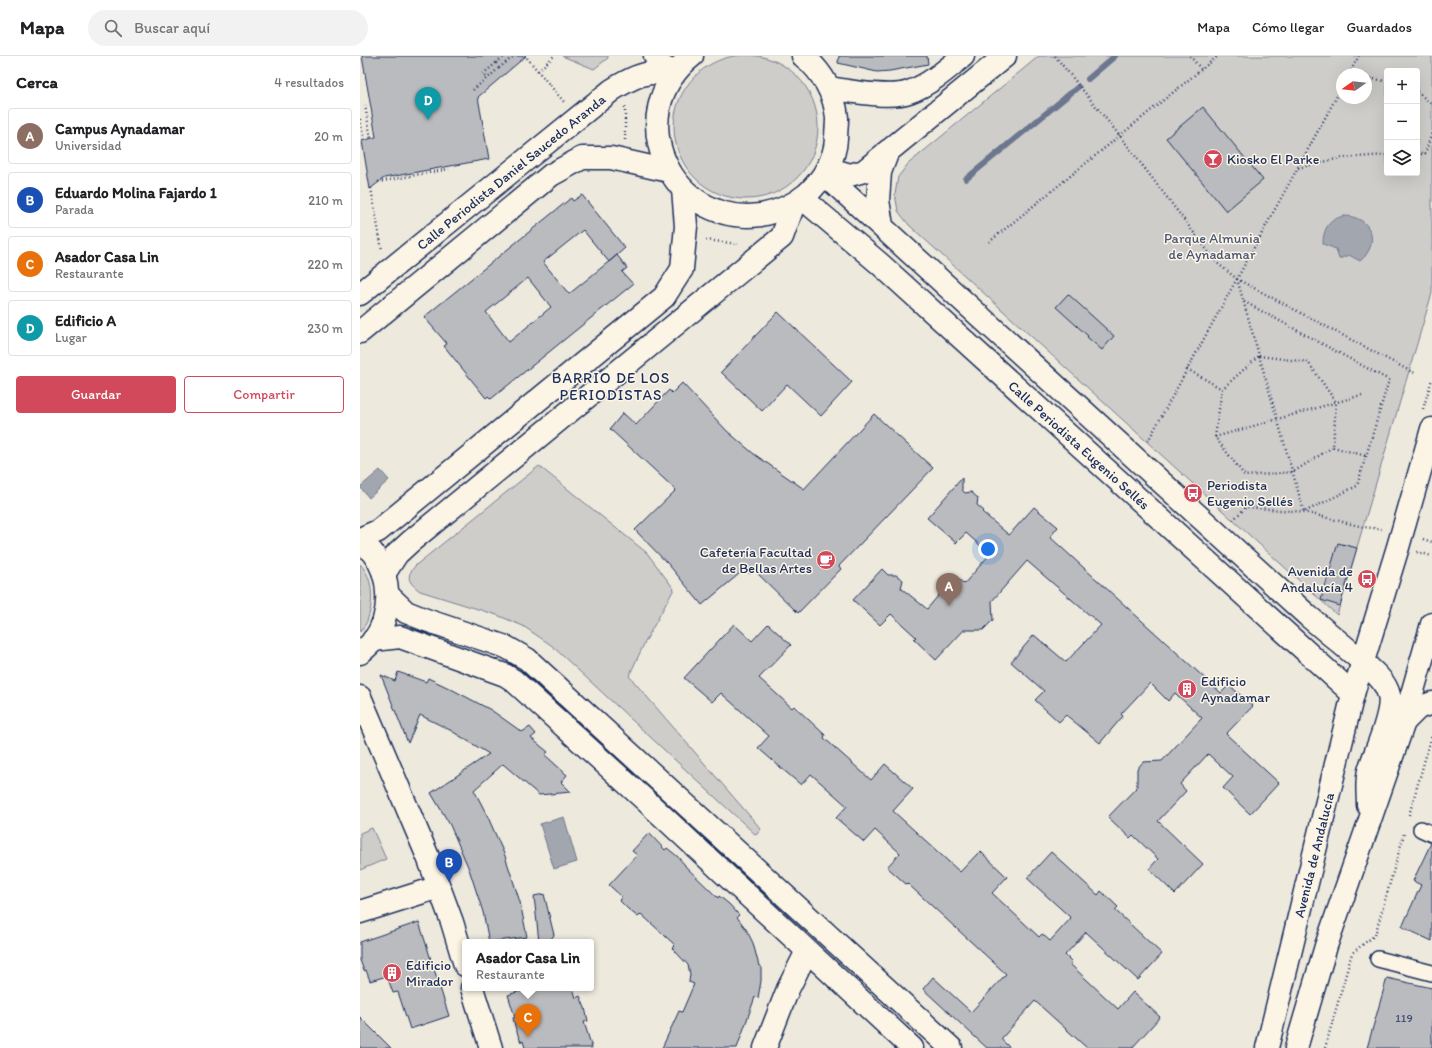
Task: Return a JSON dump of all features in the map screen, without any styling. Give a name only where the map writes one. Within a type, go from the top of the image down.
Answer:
[{"type":"main road","points":[[655,56],[660,65],[673,76]]},
{"type":"main road","points":[[692,56],[673,76],[666,88],[659,106],[657,124],[661,152],[669,171],[683,189],[702,204],[724,213],[748,216],[772,213],[798,201],[815,186],[825,171],[835,145],[837,118],[829,88],[823,77],[803,56]]},
{"type":"main road","points":[[829,88],[885,95],[908,93],[929,83],[963,56]]},
{"type":"main road","points":[[825,171],[850,175],[864,171],[1005,56]]},
{"type":"main road","name":"Calle Periodista Daniel Saucedo Aranda","points":[[360,294],[612,90],[631,80],[650,74],[673,76]]},
{"type":"main road","points":[[882,226],[878,200],[880,172],[888,151]]},
{"type":"main road","name":"Calle Periodista Daniel Saucedo Aranda","points":[[360,332],[551,175],[582,158],[611,158],[669,171]]},
{"type":"main road","name":"Calle Periodista Eugenio Sellés","points":[[825,171],[898,243],[1308,616],[1363,662]]},
{"type":"main road","points":[[360,539],[378,531],[664,297],[682,269],[686,226],[683,189]]},
{"type":"main road","points":[[367,646],[384,619],[387,608],[386,584],[397,554],[782,237],[798,201]]},
{"type":"main road","name":"Calle Periodista Eugenio Sellés","points":[[798,201],[880,264],[1353,694]]},
{"type":"main road","name":"Avenida de Andalucía","points":[[1267,1048],[1353,694],[1432,429]]},
{"type":"main road","points":[[360,542],[371,552],[378,562],[386,584],[406,612],[506,647],[527,659],[951,1048]]},
{"type":"main road","points":[[1296,1048],[1326,946],[1404,722],[1423,686],[1432,624]]},
{"type":"main road","points":[[367,646],[400,637],[505,675],[513,680],[912,1048]]},
{"type":"main road","points":[[1363,662],[1423,686]]},
{"type":"main road","points":[[1363,662],[1385,684],[1390,696],[1390,707],[1369,773],[1367,829]]},
{"type":"main road","points":[[360,697],[428,857],[462,955]]},
{"type":"main road","points":[[1404,722],[1418,708],[1432,703]]},
{"type":"main road","points":[[360,912],[439,887]]},
{"type":"main road","points":[[765,1048],[788,989],[807,951],[824,931]]},
{"type":"main road","points":[[473,991],[491,1048]]},
{"type":"street","points":[[1378,959],[1432,973]]},
{"type":"path","points":[[487,78],[484,74],[505,56]]},
{"type":"path","points":[[473,90],[514,56]]},
{"type":"path","points":[[538,71],[554,56]]},
{"type":"path","points":[[1055,56],[1120,136],[1217,263],[1237,279],[1415,373]]},
{"type":"path","points":[[1190,56],[1201,70]]},
{"type":"path","points":[[989,242],[1218,56]]},
{"type":"path","points":[[1352,68],[1359,56]]},
{"type":"path","points":[[526,57],[564,102]]},
{"type":"path","points":[[1372,79],[1384,81]]},
{"type":"path","points":[[1420,94],[1432,104]]},
{"type":"path","points":[[1147,442],[1336,98]]},
{"type":"path","points":[[365,105],[371,139]]},
{"type":"path","points":[[625,105],[625,144]]},
{"type":"path","points":[[360,119],[364,140]]},
{"type":"path","points":[[1420,154],[1425,154],[1432,132]]},
{"type":"path","points":[[1298,168],[1340,158],[1384,155]]},
{"type":"path","points":[[378,182],[449,169]]},
{"type":"path","points":[[371,188],[382,252]]},
{"type":"path","points":[[685,240],[700,239],[735,244],[774,244]]},
{"type":"path","points":[[1237,279],[1304,512]]},
{"type":"path","points":[[1243,301],[1388,380],[1357,486],[1304,512]]},
{"type":"path","points":[[1333,447],[1336,402],[1308,362],[1259,356],[1222,389],[1215,437],[1245,476],[1292,472],[1333,447],[1366,456]]},
{"type":"path","points":[[1187,369],[1222,389]]},
{"type":"path","points":[[1215,437],[1362,395]]},
{"type":"path","points":[[1230,524],[1246,507],[1304,512],[1363,527],[1386,529]]},
{"type":"path","points":[[1408,820],[1432,735]]},
{"type":"path","points":[[1325,1048],[1352,953],[1375,935],[1406,827]]},
{"type":"green space","points":[[739,55],[753,55],[780,63],[792,71],[802,81],[813,99],[817,113],[817,141],[813,155],[802,173],[792,183],[774,194],[753,199],[739,199],[712,191],[700,183],[690,173],[679,155],[674,134],[674,120],[682,93],[690,81],[700,71],[718,60]]},
{"type":"green space","points":[[562,56],[608,56],[608,58],[594,69]]},
{"type":"green space","name":"Parque Almunia de Aynadamar","points":[[1039,56],[1432,56],[1432,293],[1337,615],[909,225],[898,211],[895,194],[898,177],[908,164]]},
{"type":"green space","points":[[539,466],[647,553],[674,589],[645,642],[629,676],[761,829],[756,835],[551,645],[523,626],[497,615],[420,591],[409,579],[410,573],[416,565]]},
{"type":"green space","points":[[360,564],[368,576],[372,597],[367,620],[360,632]]},
{"type":"green space","points":[[372,828],[386,859],[360,870],[360,833]]},
{"type":"shaded area","points":[[1344,216],[1354,217],[1361,221],[1367,226],[1370,232],[1372,239],[1370,247],[1360,261],[1349,255],[1339,259],[1336,249],[1323,244],[1324,234],[1331,222]]},
{"type":"shaded area","points":[[380,470],[389,480],[369,498],[360,487]]},
{"type":"shaded area","points":[[564,817],[577,862],[554,869],[540,824]]},
{"type":"building","points":[[362,56],[526,56],[478,97],[489,159],[384,178],[370,189],[362,141],[376,137]]},
{"type":"building","points":[[839,56],[927,56],[928,64],[877,72],[838,63]]},
{"type":"building","points":[[1203,107],[1263,180],[1226,211],[1166,138]]},
{"type":"building","points":[[582,195],[625,248],[617,255],[627,268],[622,272],[633,284],[491,399],[488,396],[486,398],[444,346],[447,344],[424,317],[571,198],[573,201]],"holes":[[[583,230],[609,262],[569,294],[543,262]],[[528,278],[551,307],[509,342],[486,312]]]},
{"type":"building","points":[[1068,294],[1114,336],[1102,350],[1056,307]]},
{"type":"building","points":[[778,312],[852,382],[821,416],[787,384],[762,411],[721,372]]},
{"type":"building","points":[[682,383],[727,431],[754,454],[804,489],[874,414],[933,468],[839,566],[841,569],[798,613],[754,570],[750,574],[745,569],[702,605],[669,565],[635,530],[676,490],[610,429],[623,413],[636,425],[669,390],[672,393]]},
{"type":"building","name":"Edificio Aynadamar","points":[[962,478],[962,490],[965,493],[971,492],[978,498],[977,505],[984,511],[982,512],[1009,535],[1034,507],[1058,527],[1050,537],[1221,693],[1229,685],[1253,706],[1226,734],[1279,783],[1250,814],[1223,788],[1233,777],[1208,754],[1180,784],[1186,791],[1158,821],[1203,864],[1175,894],[1149,869],[1158,859],[1133,835],[1130,838],[1108,817],[1137,787],[1137,769],[1143,762],[1162,761],[1202,718],[1175,693],[1168,701],[1150,683],[1121,714],[1123,716],[1100,743],[1066,715],[1059,722],[1035,700],[1044,691],[1011,662],[1034,635],[1066,662],[1101,625],[1027,561],[992,601],[993,620],[983,630],[964,630],[936,660],[914,639],[916,637],[891,614],[880,625],[853,600],[882,569],[888,575],[896,575],[903,580],[901,588],[927,609],[955,576],[964,584],[990,554],[966,533],[956,543],[927,518]]},
{"type":"building","points":[[1338,543],[1357,548],[1340,606],[1321,600]]},
{"type":"building","points":[[734,624],[752,641],[768,624],[791,645],[759,678],[792,708],[794,706],[825,735],[824,738],[871,780],[885,764],[913,789],[893,811],[960,872],[980,851],[1007,877],[992,893],[1039,937],[1042,934],[1050,941],[1071,918],[1027,878],[1051,852],[1098,895],[1101,891],[1118,907],[1115,910],[1162,954],[1138,980],[1086,932],[1065,955],[1072,962],[1070,964],[1118,1009],[1133,992],[1160,1017],[1132,1048],[1087,1048],[1035,1001],[1001,1039],[1010,1048],[987,1048],[923,989],[933,977],[971,1012],[1006,974],[908,884],[907,885],[887,867],[900,853],[875,830],[864,842],[836,818],[847,806],[811,774],[801,785],[758,748],[769,736],[721,693],[712,702],[684,678]]},
{"type":"building","points":[[398,672],[426,682],[428,678],[491,710],[522,732],[530,727],[536,734],[531,738],[548,752],[545,755],[567,775],[561,782],[571,792],[539,795],[503,764],[474,790],[505,856],[520,902],[527,937],[512,939],[488,939],[483,912],[469,869],[450,825],[431,793],[489,754],[450,730],[420,715],[408,743],[381,675],[395,681]]},
{"type":"building","points":[[649,833],[665,850],[667,848],[677,856],[685,866],[718,898],[719,896],[729,904],[739,915],[737,917],[746,929],[753,943],[759,966],[761,966],[761,981],[758,998],[755,997],[737,1048],[662,1048],[679,1011],[682,1012],[694,984],[689,982],[690,974],[688,965],[672,948],[675,945],[641,914],[638,917],[628,909],[619,900],[622,897],[609,885],[637,855],[632,851]]},
{"type":"building","points":[[1431,843],[1432,941],[1402,927],[1421,885],[1413,881]]},
{"type":"building","points":[[544,894],[554,935],[551,939],[539,939],[534,896]]},
{"type":"building","name":"Edificio Mirador","points":[[419,922],[449,1016],[410,1029],[398,992],[393,993],[387,976],[370,981],[366,970],[364,971],[360,960],[360,942]]},
{"type":"building","points":[[1387,978],[1432,988],[1432,1048],[1367,1048]]},
{"type":"building","points":[[520,991],[574,991],[576,998],[580,996],[585,1008],[588,1021],[584,1022],[592,1048],[525,1048],[523,1041],[521,1042],[516,1030],[513,1018],[515,1017],[508,995]]},
{"type":"building","points":[[360,1017],[391,1048],[360,1048]]},
{"type":"waterway","points":[[1088,79],[1115,56]]},
{"type":"waterway","points":[[966,179],[1078,87]]},
{"type":"place","name":"Edificio A","points":[[428,120]]},
{"type":"place","name":"Kiosko El Parke","points":[[1213,159]]},
{"type":"place","name":"Periodista Eugenio Sellés","points":[[1193,493]]},
{"type":"place","name":"Cafetería Facultad de Bellas Artes","points":[[826,560]]},
{"type":"place","name":"Avenida de Andalucía 4","points":[[1367,579]]},
{"type":"place","name":"Campus Aynadamar","points":[[949,606]]},
{"type":"place","name":"Edificio Aynadamar","points":[[1187,689]]},
{"type":"place","name":"Eduardo Molina Fajardo 1","points":[[449,882]]},
{"type":"place","name":"Edificio Mirador","points":[[392,973]]},
{"type":"place","name":"Asador Casa Lin","points":[[528,1037]]},
{"type":"district","name":"BARRIO DE LOS PERIODISTAS","points":[[611,386]]}]
